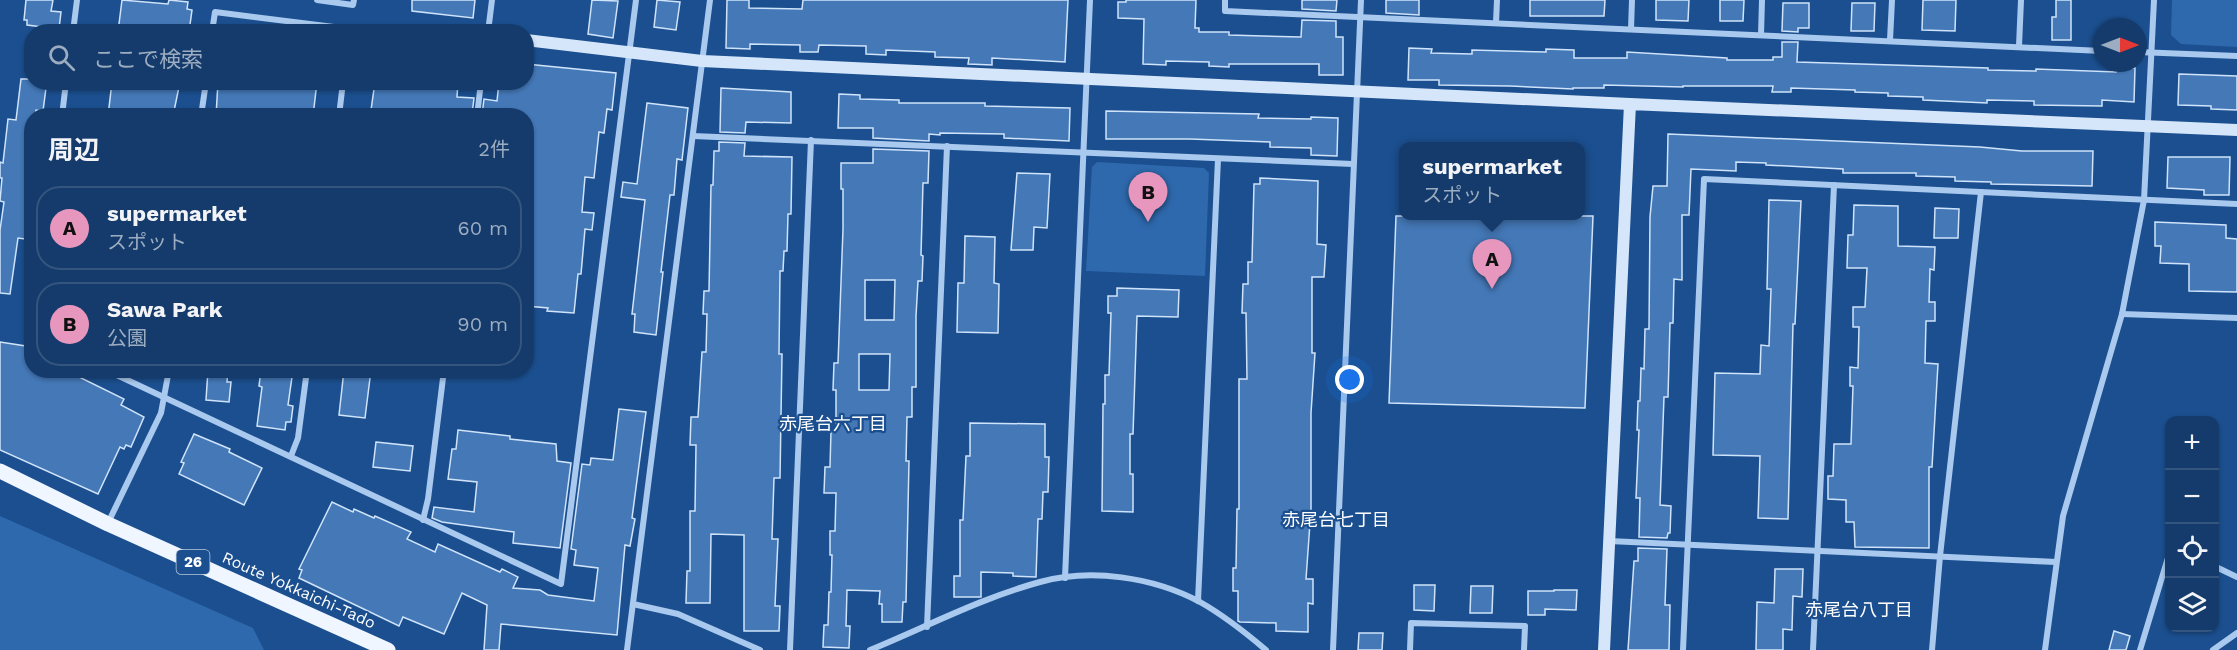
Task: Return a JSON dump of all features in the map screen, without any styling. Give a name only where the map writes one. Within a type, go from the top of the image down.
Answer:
[{"type":"main road","name":"Route Yokkaichi-Tado","points":[[0,471],[108,524],[388,650]]},
{"type":"street","points":[[74,24],[77,0]]},
{"type":"street","points":[[317,0],[353,5],[354,0]]},
{"type":"street","points":[[489,24],[492,0]]},
{"type":"street","points":[[123,378],[561,584],[636,0]]},
{"type":"street","points":[[627,650],[710,0]]},
{"type":"street","points":[[1065,578],[1090,0]]},
{"type":"street","points":[[1225,0],[1225,11],[2093,50]]},
{"type":"street","points":[[1333,650],[1361,0]]},
{"type":"street","points":[[1496,23],[1497,0]]},
{"type":"street","points":[[1631,29],[1632,0]]},
{"type":"street","points":[[1761,35],[1762,0]]},
{"type":"street","points":[[1890,40],[1892,0]]},
{"type":"street","points":[[2019,46],[2021,0]]},
{"type":"street","points":[[2045,650],[2063,516],[2122,314],[2144,200],[2154,0]]},
{"type":"street","points":[[213,24],[215,12],[310,24]]},
{"type":"street","points":[[534,41],[702,61],[2237,130]]},
{"type":"street","points":[[2147,53],[2237,56]]},
{"type":"street","points":[[63,108],[65,90]]},
{"type":"street","points":[[202,108],[205,90]]},
{"type":"street","points":[[340,108],[342,90]]},
{"type":"street","points":[[478,108],[480,90]]},
{"type":"street","points":[[1604,650],[1630,104]]},
{"type":"street","points":[[693,136],[1353,164]]},
{"type":"street","points":[[790,650],[811,140]]},
{"type":"street","points":[[927,627],[947,146]]},
{"type":"street","points":[[1198,601],[1218,159]]},
{"type":"street","points":[[1683,650],[1704,179],[2237,204]]},
{"type":"street","points":[[1813,650],[1834,184]]},
{"type":"street","points":[[1932,650],[1940,556],[1981,192]]},
{"type":"street","points":[[2122,314],[2237,318]]},
{"type":"street","points":[[108,524],[161,413],[168,378]]},
{"type":"street","points":[[291,456],[298,438],[306,378]]},
{"type":"street","points":[[423,520],[428,499],[443,378]]},
{"type":"street","points":[[1609,541],[2056,562]]},
{"type":"street","points":[[2140,650],[2165,565]]},
{"type":"street","points":[[2219,568],[2237,577]]},
{"type":"street","points":[[870,650],[1040,582],[1091,576],[1138,580],[1198,601],[1222,616],[1266,650]]},
{"type":"street","points":[[633,604],[678,614],[760,650]]},
{"type":"street","points":[[1410,650],[1411,623],[1525,626],[1524,650]]},
{"type":"street","points":[[2213,650],[2237,633]]},
{"type":"shaded area","points":[[2172,0],[2237,0],[2237,47],[2181,44],[2171,35]]},
{"type":"shaded area","points":[[1097,162],[1204,168],[1209,173],[1205,276],[1086,271],[1092,167]]},
{"type":"shaded area","points":[[0,516],[253,628],[264,650],[0,650]]},
{"type":"building","points":[[26,0],[53,0],[51,11],[61,12],[60,24],[27,24],[27,20],[24,20]]},
{"type":"building","points":[[122,0],[168,4],[169,0],[188,2],[187,9],[192,10],[190,24],[119,24]]},
{"type":"building","points":[[412,0],[475,0],[473,18],[412,11]]},
{"type":"building","points":[[592,0],[618,1],[613,38],[588,34]]},
{"type":"building","points":[[657,0],[680,2],[676,30],[654,27]]},
{"type":"building","points":[[727,0],[749,0],[749,8],[802,9],[803,0],[1068,0],[1065,62],[992,58],[992,65],[968,64],[969,58],[935,57],[935,52],[886,50],[886,55],[866,54],[866,46],[819,45],[818,52],[800,52],[800,45],[750,44],[750,49],[726,48]]},
{"type":"building","points":[[1126,0],[1196,0],[1195,28],[1199,28],[1199,32],[1229,32],[1229,35],[1301,37],[1302,20],[1336,21],[1336,37],[1343,37],[1343,75],[1319,75],[1319,64],[1229,64],[1229,67],[1209,66],[1209,62],[1166,61],[1166,65],[1143,64],[1144,19],[1118,18],[1118,2],[1126,2]]},
{"type":"building","points":[[1302,0],[1337,0],[1336,11],[1302,9]]},
{"type":"building","points":[[1386,0],[1419,0],[1419,15],[1386,13]]},
{"type":"building","points":[[1530,0],[1605,0],[1604,16],[1530,16]]},
{"type":"building","points":[[1656,0],[1689,0],[1688,21],[1656,20]]},
{"type":"building","points":[[1720,0],[1744,0],[1743,21],[1720,21]]},
{"type":"building","points":[[1923,0],[1956,0],[1955,31],[1922,30]]},
{"type":"building","points":[[2056,0],[2071,0],[2071,40],[2052,40],[2052,17],[2056,17]]},
{"type":"building","points":[[1783,3],[1809,3],[1809,28],[1798,28],[1798,32],[1782,31]]},
{"type":"building","points":[[1852,3],[1875,3],[1874,31],[1851,31]]},
{"type":"building","points":[[1782,42],[1798,42],[1797,62],[1988,68],[1988,70],[2135,72],[2134,102],[2102,100],[2102,106],[2034,105],[2034,101],[1987,100],[1987,103],[1923,100],[1923,97],[1888,96],[1888,93],[1855,92],[1855,90],[1791,88],[1791,92],[1772,92],[1773,86],[1604,85],[1604,88],[1573,89],[1439,85],[1439,80],[1408,80],[1409,48],[1432,49],[1431,53],[1472,54],[1472,50],[1546,52],[1546,49],[1574,50],[1574,58],[1627,58],[1627,52],[1727,58],[1727,60],[1773,60],[1773,57],[1782,57]]},
{"type":"building","points":[[534,65],[616,73],[612,110],[607,109],[604,133],[599,132],[594,178],[585,177],[582,212],[594,213],[592,230],[585,229],[581,274],[578,274],[574,313],[547,311],[548,308],[534,307],[534,108],[483,108],[484,99],[497,101],[498,90],[534,90]]},
{"type":"building","points":[[2179,74],[2237,76],[2237,110],[2178,105]]},
{"type":"building","points":[[21,79],[24,79],[24,90],[46,90],[43,108],[24,108],[24,239],[18,238],[10,294],[0,293],[0,230],[4,202],[0,201],[2,178],[0,178],[0,162],[3,163],[8,119],[16,120]]},
{"type":"building","points":[[721,88],[791,92],[791,123],[746,122],[745,133],[720,132]]},
{"type":"building","points":[[111,90],[178,90],[175,108],[109,108]]},
{"type":"building","points":[[218,90],[316,90],[314,108],[216,108]]},
{"type":"building","points":[[374,90],[457,90],[457,97],[474,98],[473,108],[371,108]]},
{"type":"building","points":[[839,94],[860,95],[860,99],[899,100],[899,103],[985,103],[985,106],[1070,108],[1069,141],[1004,138],[1004,134],[940,133],[940,135],[929,134],[929,141],[873,138],[873,128],[838,128]]},
{"type":"building","points":[[647,103],[688,108],[682,160],[677,159],[674,195],[670,195],[656,335],[634,332],[635,314],[632,314],[645,200],[621,197],[623,182],[637,184]]},
{"type":"building","points":[[1106,111],[1259,114],[1258,118],[1338,118],[1337,156],[1311,155],[1311,148],[1270,147],[1270,142],[1106,139]]},
{"type":"building","points":[[1668,134],[1980,147],[2022,151],[2093,151],[2092,186],[1991,184],[1991,182],[1955,181],[1955,177],[1916,176],[1916,173],[1843,173],[1843,169],[1766,165],[1766,163],[1736,162],[1736,171],[1691,169],[1689,215],[1682,215],[1682,280],[1674,279],[1668,397],[1664,397],[1660,505],[1671,506],[1670,533],[1667,538],[1639,537],[1640,498],[1636,498],[1639,430],[1637,430],[1641,368],[1644,369],[1645,329],[1649,329],[1650,217],[1653,186],[1667,186]]},
{"type":"building","points":[[719,142],[745,143],[744,156],[792,157],[791,214],[788,214],[787,251],[784,251],[783,271],[780,271],[779,354],[782,354],[780,478],[774,478],[772,539],[778,539],[775,606],[780,606],[779,631],[744,631],[744,535],[711,534],[710,603],[686,603],[687,571],[690,571],[690,511],[695,511],[696,445],[690,445],[691,417],[698,417],[702,352],[706,352],[707,314],[703,314],[704,291],[709,291],[711,185],[713,185],[714,151],[719,151]]},
{"type":"building","points":[[873,149],[929,151],[928,183],[923,183],[921,255],[923,256],[922,281],[918,281],[916,316],[916,387],[912,387],[912,417],[907,417],[906,461],[909,461],[906,602],[903,602],[902,622],[882,622],[882,604],[879,604],[880,591],[847,590],[846,626],[850,626],[849,648],[823,647],[824,625],[828,625],[829,592],[831,592],[830,531],[835,531],[836,493],[824,493],[825,467],[830,467],[831,431],[836,431],[836,390],[833,390],[834,363],[838,363],[843,229],[841,163],[873,163]],"holes":[[[865,280],[895,280],[894,320],[865,320]],[[859,354],[890,354],[889,390],[859,390]]]},
{"type":"building","points":[[2168,157],[2230,157],[2229,195],[2204,195],[2204,190],[2167,188]]},
{"type":"building","points":[[1017,173],[1050,174],[1047,228],[1034,227],[1033,250],[1011,250]]},
{"type":"building","points":[[1260,178],[1318,181],[1317,244],[1326,245],[1324,277],[1312,277],[1312,353],[1315,353],[1311,413],[1311,509],[1306,579],[1313,579],[1313,604],[1308,603],[1308,632],[1276,631],[1276,623],[1238,621],[1238,591],[1233,591],[1233,568],[1236,568],[1237,509],[1239,509],[1239,379],[1247,379],[1246,313],[1242,313],[1243,284],[1248,284],[1248,262],[1252,262],[1254,184],[1260,184]]},
{"type":"building","points":[[1769,200],[1801,201],[1795,324],[1793,324],[1788,519],[1758,518],[1760,456],[1713,455],[1715,373],[1760,374],[1761,345],[1769,346],[1771,289],[1767,289]]},
{"type":"building","points":[[1854,205],[1898,206],[1898,246],[1935,247],[1934,270],[1930,269],[1929,302],[1935,302],[1935,321],[1926,321],[1925,363],[1938,364],[1932,467],[1929,467],[1929,548],[1855,547],[1854,522],[1846,522],[1846,500],[1828,499],[1828,476],[1833,476],[1834,444],[1851,444],[1853,386],[1850,386],[1850,367],[1858,368],[1859,327],[1853,327],[1853,307],[1865,307],[1867,268],[1847,268],[1848,235],[1853,235]]},
{"type":"building","points":[[1935,208],[1959,209],[1958,238],[1934,238]]},
{"type":"building","points":[[1396,216],[1399,216],[1399,220],[1585,220],[1585,216],[1593,216],[1585,408],[1389,403]]},
{"type":"building","points":[[2155,222],[2226,225],[2226,238],[2237,239],[2237,292],[2189,291],[2189,264],[2160,263],[2161,246],[2155,246]]},
{"type":"building","points":[[965,236],[995,237],[994,283],[999,284],[998,333],[957,332],[958,283],[964,283]]},
{"type":"building","points":[[1117,288],[1179,290],[1178,317],[1137,316],[1133,434],[1130,434],[1133,512],[1102,511],[1103,404],[1105,404],[1105,375],[1109,375],[1111,313],[1108,313],[1108,296],[1117,296]]},
{"type":"building","points":[[0,342],[24,346],[24,378],[81,378],[124,399],[121,405],[144,417],[131,447],[126,445],[124,449],[120,447],[98,494],[0,450]]},
{"type":"building","points":[[207,378],[227,378],[227,382],[231,382],[229,402],[206,400]]},
{"type":"building","points":[[260,378],[292,378],[288,405],[293,406],[291,422],[286,422],[285,430],[257,426],[262,387],[259,386]]},
{"type":"building","points":[[343,378],[370,378],[365,418],[339,415]]},
{"type":"building","points":[[619,409],[646,412],[632,518],[635,519],[630,546],[625,545],[617,635],[501,624],[499,650],[484,650],[487,605],[462,593],[444,634],[403,617],[399,626],[299,578],[302,570],[299,569],[332,502],[353,512],[354,509],[374,518],[375,516],[411,532],[407,539],[435,552],[438,544],[500,572],[502,569],[518,577],[513,588],[540,590],[548,595],[594,601],[598,568],[574,565],[576,550],[571,549],[582,464],[590,465],[591,458],[613,460]]},
{"type":"building","points":[[970,423],[1045,424],[1045,457],[1049,457],[1048,492],[1043,492],[1042,519],[1038,519],[1036,577],[1013,576],[1013,573],[981,572],[981,597],[954,597],[954,576],[960,576],[960,520],[963,520],[966,456],[970,456]]},
{"type":"building","points":[[458,430],[556,444],[557,461],[571,463],[560,548],[513,543],[514,532],[442,522],[432,518],[434,507],[474,512],[477,482],[448,479],[452,449],[456,449]]},
{"type":"building","points":[[194,434],[230,449],[229,452],[262,468],[244,505],[179,474],[184,463],[181,462]]},
{"type":"building","points":[[376,442],[413,446],[410,471],[373,467]]},
{"type":"building","points":[[1638,548],[1667,549],[1665,605],[1670,605],[1669,650],[1628,650],[1634,561],[1638,561]]},
{"type":"building","points":[[1775,569],[1803,569],[1802,597],[1793,596],[1792,630],[1783,629],[1783,650],[1756,650],[1757,602],[1774,603]]},
{"type":"building","points":[[1414,585],[1435,585],[1434,611],[1414,610]]},
{"type":"building","points":[[1471,586],[1493,586],[1492,613],[1470,613]]},
{"type":"building","points":[[1577,590],[1576,610],[1545,609],[1545,615],[1528,615],[1528,591]]},
{"type":"building","points":[[2114,631],[2130,636],[2126,650],[2109,650]]},
{"type":"building","points":[[1359,633],[1383,633],[1382,650],[1358,650]]},
{"type":"place","name":"Sawa Park","points":[[1148,222]]},
{"type":"place","name":"supermarket","points":[[1492,289]]},
{"type":"district","name":"赤尾台六丁目","points":[[833,423]]},
{"type":"district","name":"赤尾台七丁目","points":[[1336,519]]},
{"type":"district","name":"赤尾台八丁目","points":[[1859,609]]}]
